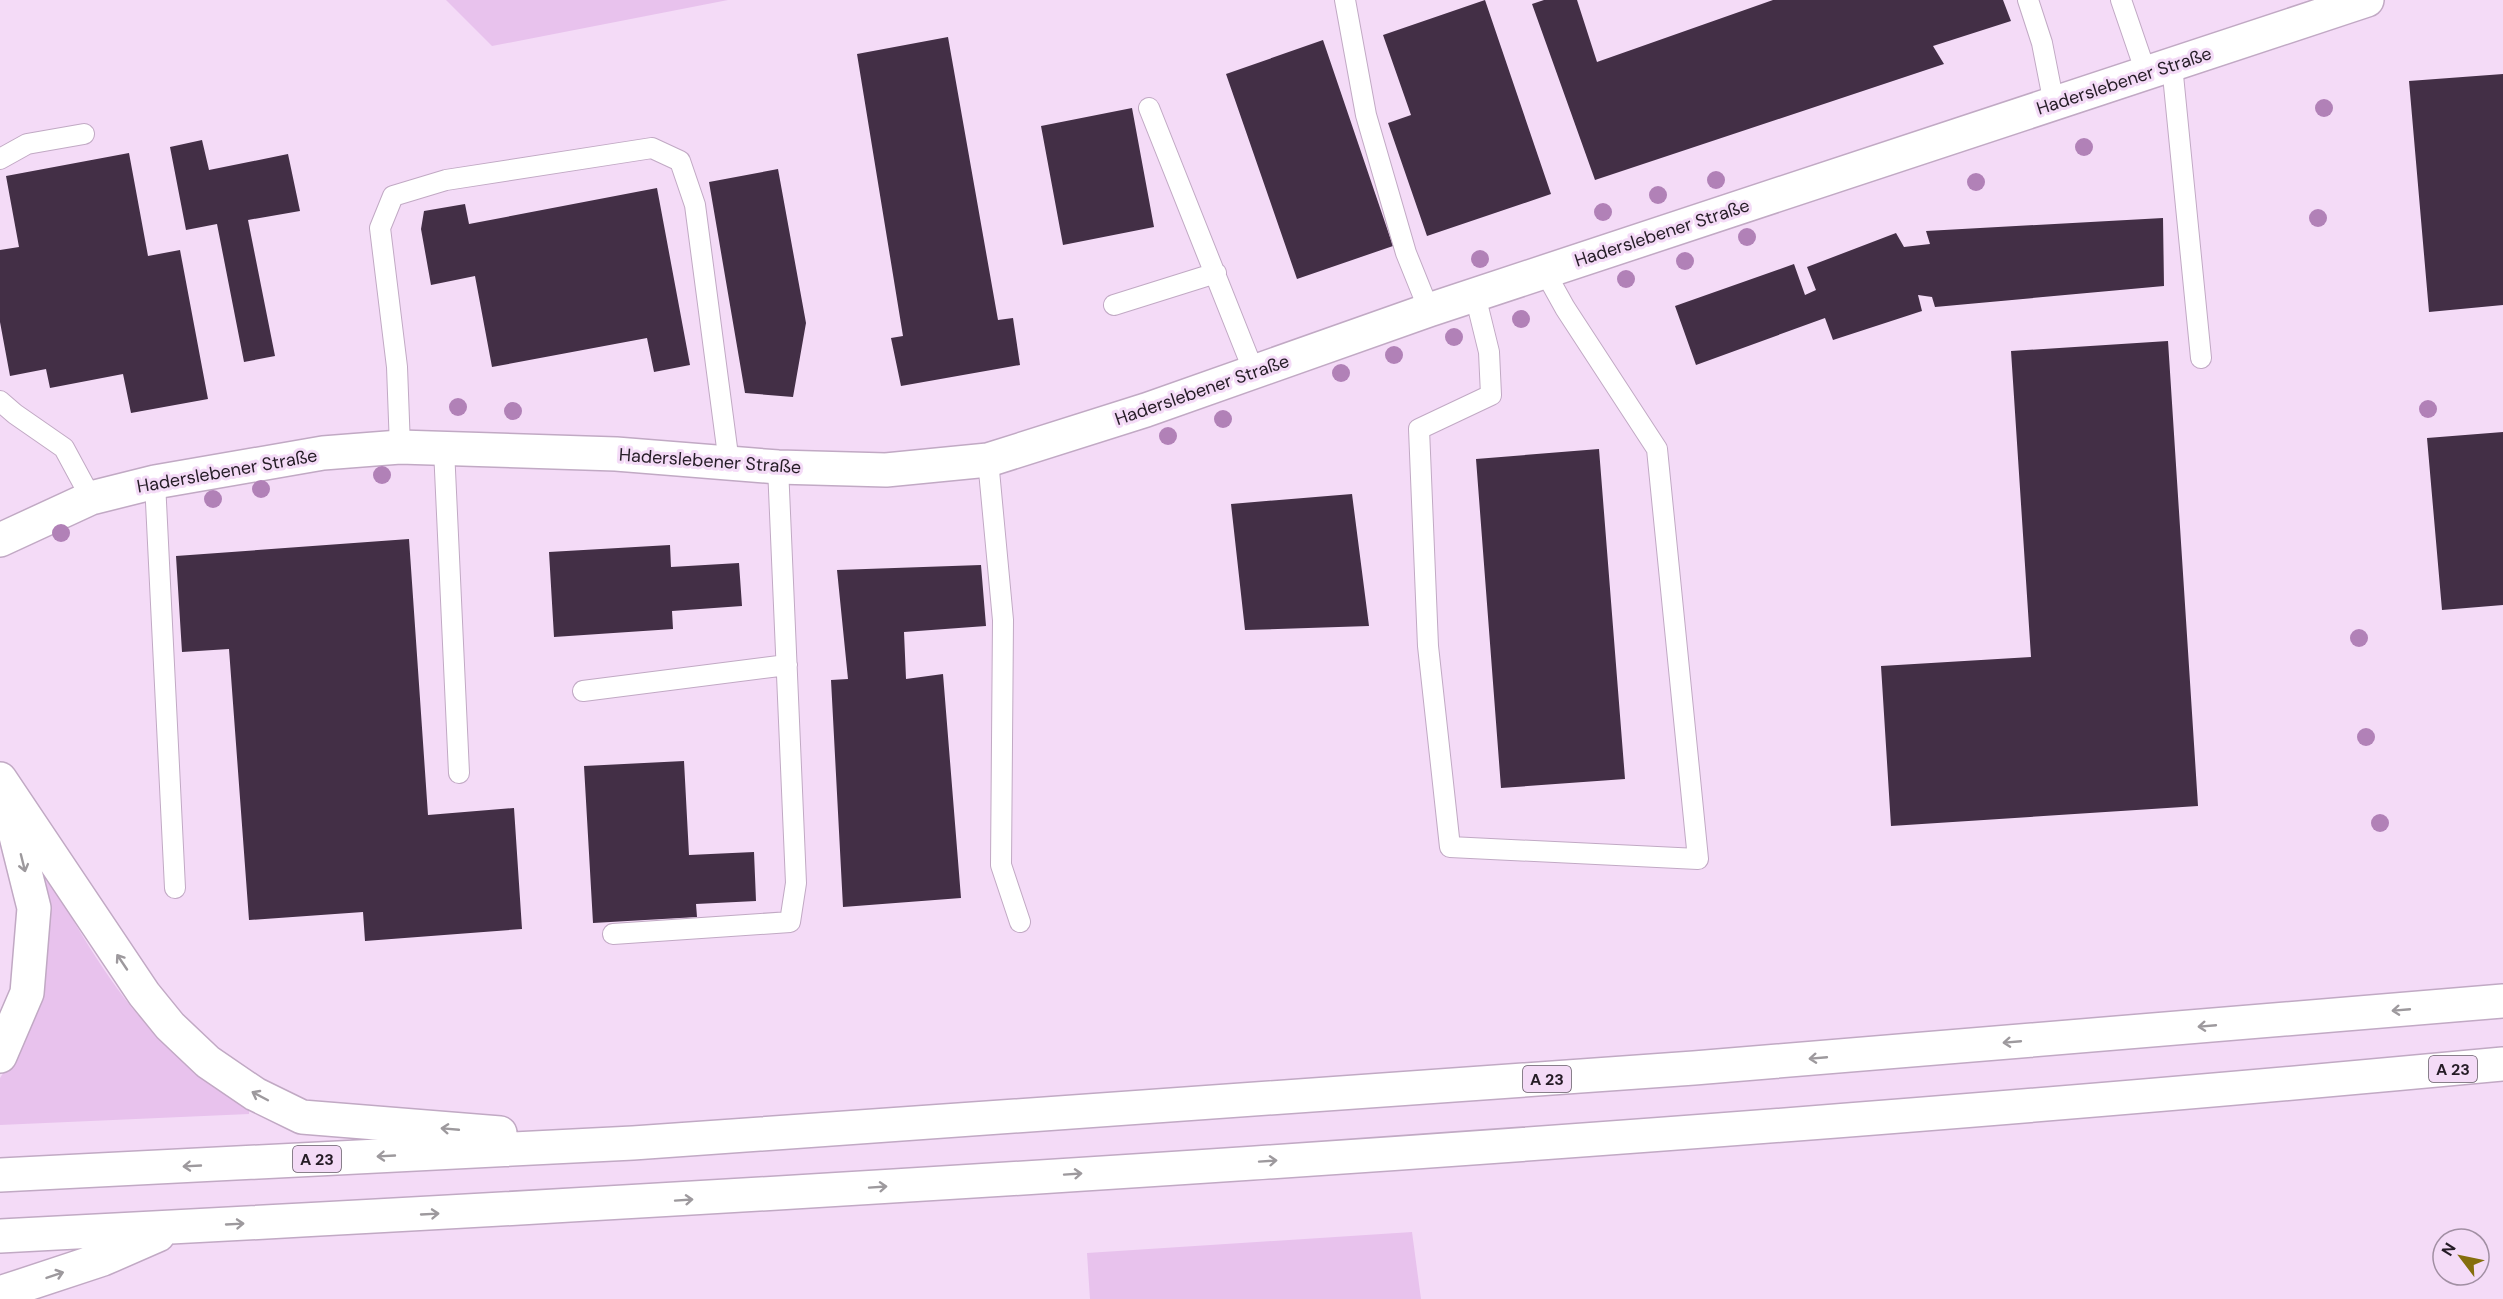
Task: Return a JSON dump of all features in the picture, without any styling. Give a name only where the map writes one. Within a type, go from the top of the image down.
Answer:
[{"type":"main road","name":"Haderslebener Straße","points":[[0,540],[91,498],[155,482],[323,453],[400,447],[616,454],[778,467],[886,470],[988,460],[1146,410],[1429,310],[2367,0]]},
{"type":"main road","points":[[0,1056],[27,993],[34,908],[2,782]]},
{"type":"main road","points":[[2,782],[144,994],[170,1026],[208,1062],[255,1094],[302,1117],[633,1143]]},
{"type":"main road","name":"A 23","points":[[0,1175],[633,1143],[1706,1068],[2503,1001]]},
{"type":"main road","name":"A 23","points":[[0,1236],[626,1203],[1707,1132],[2503,1064]]},
{"type":"main road","points":[[0,1293],[103,1259],[177,1227]]},
{"type":"lane","points":[[1345,0],[1366,115],[1406,253],[1429,310]]},
{"type":"lane","points":[[2028,0],[2042,43],[2054,104]]},
{"type":"lane","points":[[2121,0],[2159,69],[2201,358]]},
{"type":"lane","points":[[1149,108],[1254,372]]},
{"type":"lane","points":[[0,159],[27,144],[84,134]]},
{"type":"lane","points":[[400,447],[397,367],[380,228],[393,196],[446,180],[652,148],[680,161],[695,205],[729,463]]},
{"type":"lane","points":[[1475,295],[1489,352],[1491,395],[1419,429],[1428,646],[1450,847],[1698,859],[1657,449],[1565,308],[1545,272]]},
{"type":"lane","points":[[1114,305],[1216,273]]},
{"type":"lane","points":[[0,401],[64,448],[91,498]]},
{"type":"lane","points":[[444,449],[459,773]]},
{"type":"lane","points":[[988,460],[1003,620],[1001,865],[1020,922]]},
{"type":"lane","points":[[613,934],[790,922],[796,883],[778,467]]},
{"type":"lane","points":[[155,482],[175,888]]},
{"type":"lane","points":[[583,691],[787,665]]},
{"type":"shaded area","points":[[446,0],[728,0],[492,46]]},
{"type":"shaded area","points":[[33,850],[95,956],[130,1005],[171,1050],[189,1066],[249,1106],[249,1114],[0,1125],[0,1078],[19,1048]]},
{"type":"shaded area","points":[[1412,1232],[1421,1299],[1090,1299],[1087,1253]]},
{"type":"building","points":[[1485,0],[1551,194],[1427,236],[1388,123],[1411,115],[1383,35]]},
{"type":"building","points":[[1544,0],[1577,0],[1597,62],[1773,0],[2003,0],[2011,21],[1933,46],[1944,64],[1595,180],[1532,4]]},
{"type":"building","points":[[948,37],[998,320],[1013,318],[1020,365],[901,386],[891,338],[903,336],[857,54]]},
{"type":"building","points":[[1323,40],[1393,246],[1297,279],[1226,74]]},
{"type":"building","points":[[2503,74],[2503,305],[2429,312],[2409,81]]},
{"type":"building","points":[[1132,108],[1154,227],[1063,245],[1041,126]]},
{"type":"building","points":[[202,140],[209,170],[288,154],[300,211],[248,220],[275,356],[244,362],[217,224],[186,230],[170,147]]},
{"type":"building","points":[[129,153],[148,256],[180,250],[208,399],[131,413],[123,374],[50,388],[46,369],[10,376],[0,322],[0,250],[19,247],[6,176]]},
{"type":"building","points":[[778,169],[806,323],[793,397],[745,393],[709,182]]},
{"type":"building","points":[[657,188],[690,365],[654,372],[647,338],[492,367],[475,276],[431,285],[421,229],[424,211],[465,204],[469,224]]},
{"type":"building","points":[[2163,218],[2164,286],[1935,307],[1932,297],[1918,295],[1922,311],[1833,340],[1825,318],[1696,365],[1675,306],[1794,264],[1805,295],[1816,290],[1807,267],[1896,233],[1904,247],[1930,244],[1926,231]]},
{"type":"building","points":[[2168,341],[2198,806],[1891,826],[1881,666],[2031,657],[2011,351]]},
{"type":"building","points":[[2503,432],[2503,605],[2442,610],[2427,438]]},
{"type":"building","points":[[1599,449],[1625,779],[1501,788],[1476,459]]},
{"type":"building","points":[[1352,494],[1369,626],[1245,630],[1231,504]]},
{"type":"building","points":[[409,539],[428,815],[514,808],[522,929],[365,941],[363,912],[249,920],[229,649],[182,652],[176,556]]},
{"type":"building","points":[[670,545],[671,567],[739,563],[742,606],[672,611],[673,629],[554,637],[549,552]]},
{"type":"building","points":[[981,565],[986,626],[904,632],[906,679],[943,674],[961,898],[843,907],[831,680],[848,679],[837,570]]},
{"type":"building","points":[[684,761],[689,855],[754,852],[756,901],[696,904],[697,917],[593,923],[584,766]]}]
